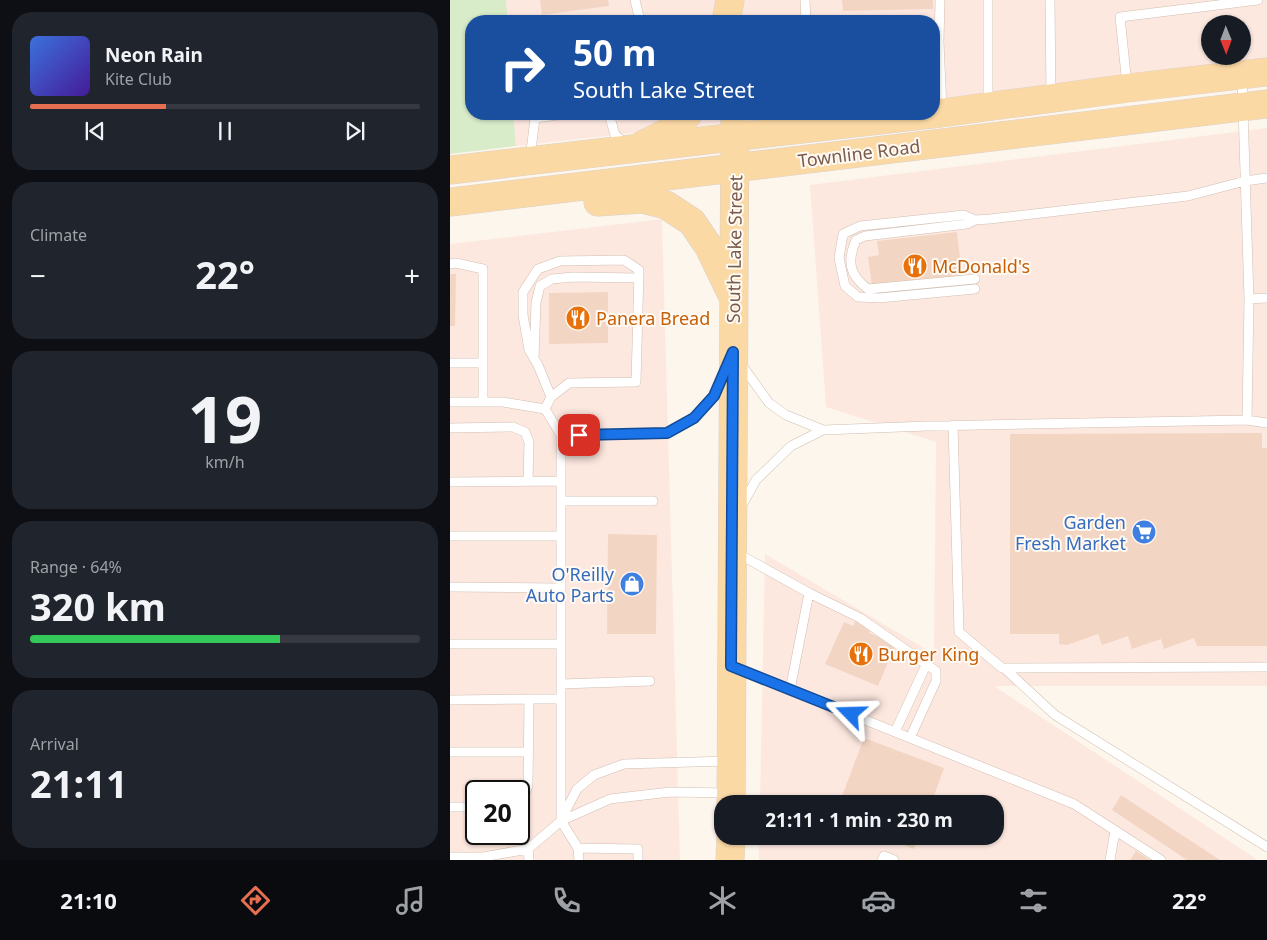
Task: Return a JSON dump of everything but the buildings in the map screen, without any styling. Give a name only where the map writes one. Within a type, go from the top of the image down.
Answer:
[{"type":"main road","points":[[727,15],[731,0]]},
{"type":"main road","points":[[731,0],[732,15]]},
{"type":"main road","name":"Townline Road","points":[[940,112],[1255,74]]},
{"type":"main road","name":"Townline Road","points":[[450,202],[1256,105]]},
{"type":"main road","points":[[633,150],[662,135],[684,120]]},
{"type":"main road","name":"Townline Road","points":[[450,170],[633,150],[736,126],[828,120]]},
{"type":"main road","name":"South Lake Street","points":[[731,795],[733,297],[736,126]]},
{"type":"main road","points":[[499,196],[562,205],[642,199],[666,205],[692,222],[709,247],[733,297]]},
{"type":"lane","points":[[635,0],[639,15]]},
{"type":"lane","points":[[806,0],[806,15]]},
{"type":"lane","points":[[939,15],[940,0]]},
{"type":"lane","points":[[988,0],[988,106]]},
{"type":"lane","points":[[1050,0],[1051,98]]},
{"type":"lane","points":[[1128,88],[1120,17],[1258,0]]},
{"type":"lane","points":[[1247,420],[1249,299],[1245,181],[1256,105],[1255,74]]},
{"type":"lane","points":[[530,161],[534,120]]},
{"type":"lane","points":[[611,120],[615,135],[633,150]]},
{"type":"lane","points":[[975,289],[878,298],[858,297],[845,286],[839,258],[843,234],[860,226],[964,215],[975,220],[990,220],[1188,196],[1245,181],[1267,178]]},
{"type":"lane","points":[[975,220],[967,224],[865,236],[856,240],[851,251],[851,268],[857,281],[868,289],[975,279]]},
{"type":"lane","points":[[545,409],[551,397],[569,384],[636,382],[639,270],[624,260],[560,261],[538,269],[522,292],[523,315],[529,350],[551,397]]},
{"type":"lane","points":[[450,264],[456,263],[483,269],[483,402]]},
{"type":"lane","points":[[534,359],[536,303],[540,286],[552,279],[573,277],[639,278]]},
{"type":"lane","points":[[1249,299],[1267,298]]},
{"type":"lane","points":[[733,352],[769,403],[786,415],[824,430]]},
{"type":"lane","points":[[561,435],[667,433],[694,418],[714,396],[733,352]]},
{"type":"lane","points":[[450,363],[483,363]]},
{"type":"lane","points":[[450,402],[503,402],[545,409],[561,435],[560,821],[578,848],[579,860]]},
{"type":"lane","points":[[732,522],[756,480],[791,446],[824,430],[953,425],[1247,420],[1267,423]]},
{"type":"lane","points":[[953,425],[959,632],[1004,668],[1055,715],[1267,848]]},
{"type":"lane","points":[[450,428],[513,427],[525,432],[529,442],[528,481]]},
{"type":"lane","points":[[450,482],[561,481]]},
{"type":"lane","points":[[561,500],[653,501]]},
{"type":"lane","points":[[450,536],[561,536]]},
{"type":"lane","points":[[732,550],[860,618],[936,671],[936,681],[910,738]]},
{"type":"lane","points":[[450,587],[561,588]]},
{"type":"lane","points":[[790,690],[810,593]]},
{"type":"lane","points":[[450,644],[561,644]]},
{"type":"lane","points":[[895,732],[927,663]]},
{"type":"lane","points":[[731,666],[1074,804],[1161,860]]},
{"type":"lane","points":[[1004,668],[1267,667]]},
{"type":"lane","points":[[561,684],[650,681]]},
{"type":"lane","points":[[528,780],[529,699]]},
{"type":"lane","points":[[450,700],[560,699]]},
{"type":"lane","points":[[450,752],[529,752]]},
{"type":"lane","points":[[560,821],[577,789],[594,775],[624,764],[731,761]]},
{"type":"lane","points":[[450,856],[483,858],[528,849],[560,821],[610,799],[670,792],[714,796]]},
{"type":"lane","points":[[450,808],[465,807]]},
{"type":"lane","points":[[1110,860],[1114,831]]},
{"type":"lane","points":[[578,848],[638,849],[638,860]]},
{"type":"lane","points":[[528,849],[529,860]]},
{"type":"lane","points":[[882,860],[884,856],[894,860]]},
{"type":"shaded area","points":[[506,0],[1267,0],[1267,59],[1251,61],[1251,15],[1201,15],[1201,65],[1217,65],[940,98],[940,15],[507,15]]},
{"type":"shaded area","points":[[514,120],[752,120],[516,146]]},
{"type":"shaded area","points":[[1267,128],[1267,686],[994,686],[1258,860],[759,860],[759,845],[1004,845],[1004,795],[760,795],[765,554],[934,654],[936,442],[826,407],[810,185]]},
{"type":"shaded area","points":[[662,219],[680,860],[450,860],[450,244]]},
{"type":"green space","points":[[450,0],[506,0],[507,15],[465,15],[465,120],[514,120],[516,146],[450,154]]},
{"type":"place","name":"McDonald's","points":[[915,266]]},
{"type":"place","name":"Panera Bread","points":[[578,318]]},
{"type":"place","name":"Garden Fresh Market","points":[[1144,532]]},
{"type":"place","name":"O'Reilly Auto Parts","points":[[632,584]]},
{"type":"place","name":"Burger King","points":[[861,654]]},
{"type":"route","points":[[579,435],[667,433],[694,418],[714,396],[733,352],[731,666],[851,714]]}]
